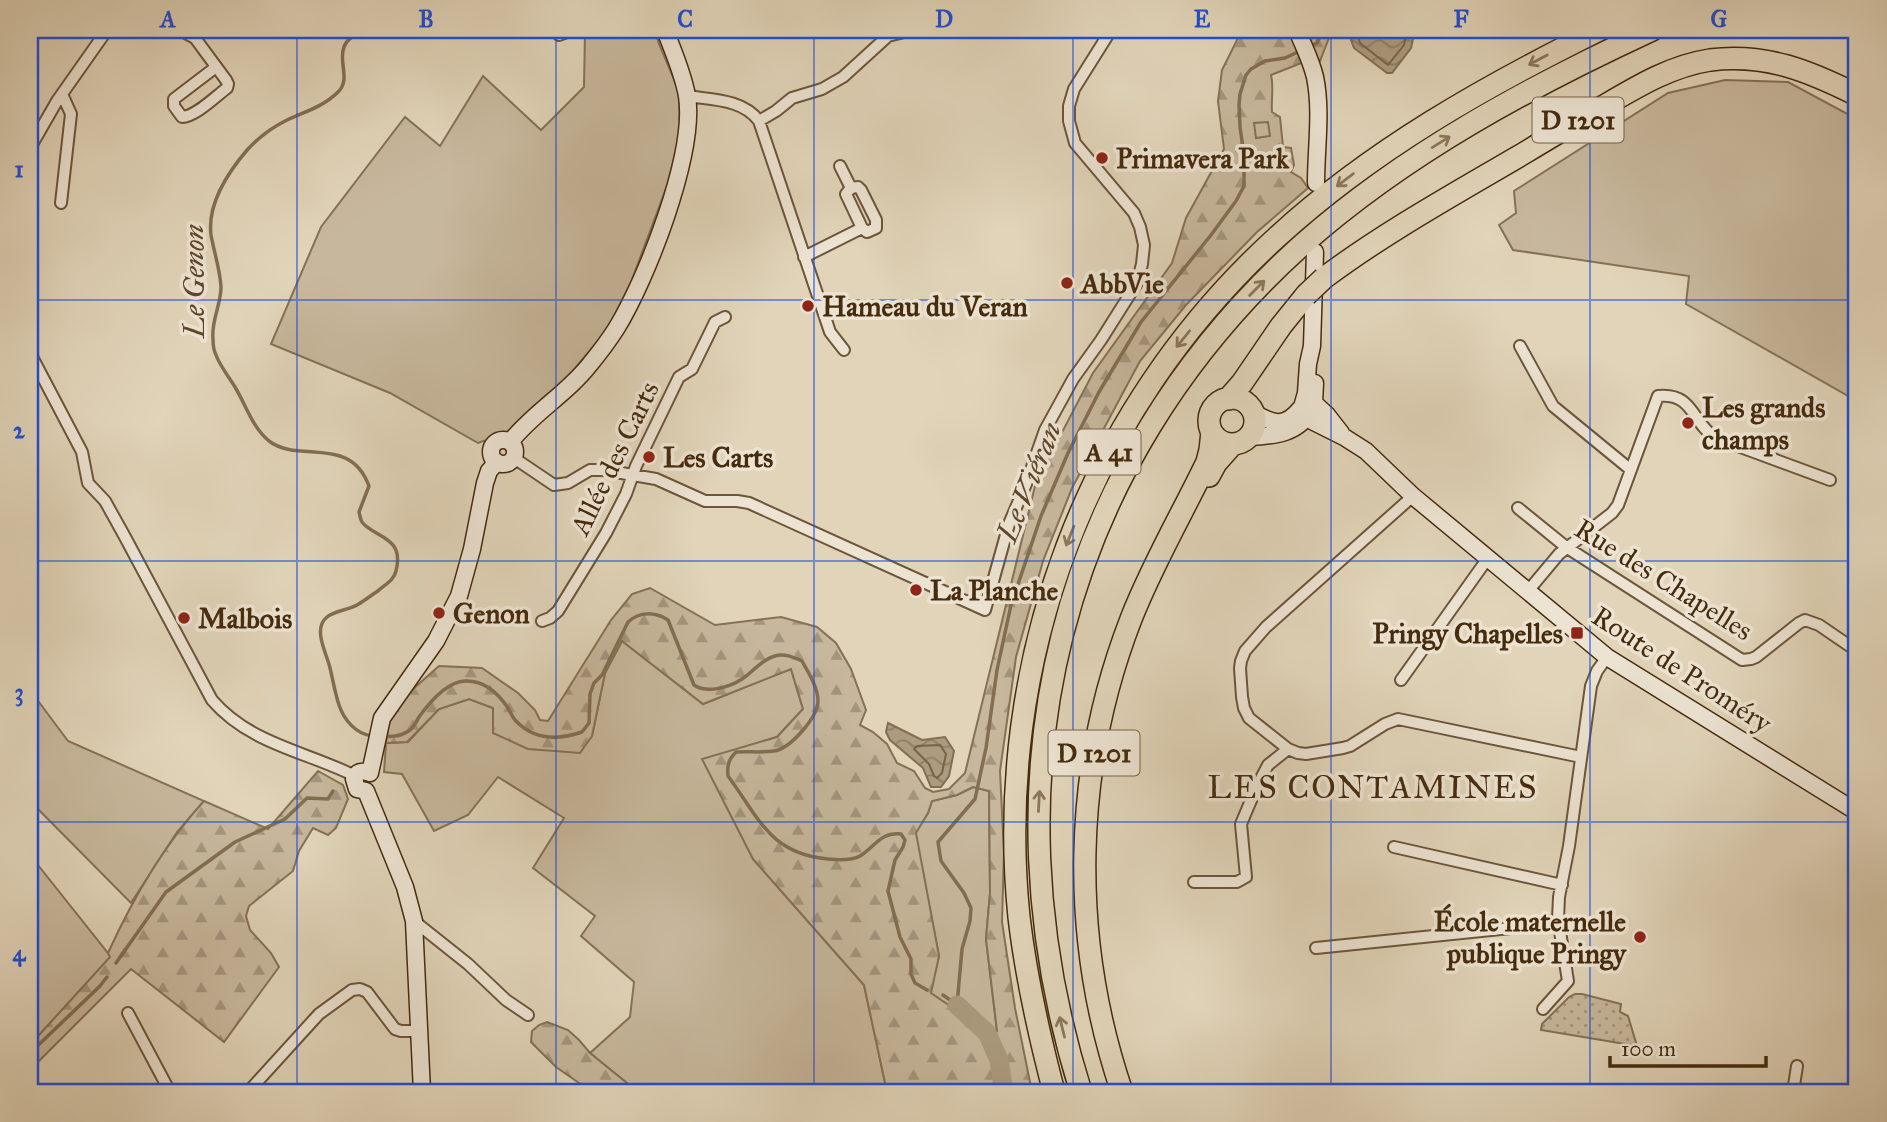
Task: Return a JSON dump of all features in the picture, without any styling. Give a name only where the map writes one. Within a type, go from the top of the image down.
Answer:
[{"type":"highway","name":"A 41","points":[[1054,1092],[1032,1004],[1019,915],[1015,845],[1017,774],[1022,719],[1038,636],[1063,554],[1096,476],[1136,404],[1175,349],[1235,278],[1277,236],[1340,184],[1422,127],[1475,94],[1599,30]]},
{"type":"highway","name":"A 41","points":[[1081,1092],[1060,1019],[1045,934],[1038,850],[1041,753],[1054,667],[1072,599],[1108,504],[1126,469],[1168,397],[1217,332],[1273,272],[1335,217],[1412,161],[1477,121],[1557,76],[1652,30]]},
{"type":"highway","name":"D 1201","points":[[1122,1092],[1102,1025],[1089,952],[1084,876],[1088,791],[1102,714],[1118,656],[1149,577],[1207,461],[1212,432],[1211,412],[1216,404],[1228,399],[1242,383],[1272,337],[1324,278],[1371,244],[1634,88],[1674,69],[1693,64],[1745,59],[1769,61],[1809,72],[1857,96]]},
{"type":"highway","name":"D 1201","points":[[1132,1092],[1108,1011],[1097,942],[1093,843],[1103,749],[1121,676],[1146,605],[1168,557],[1212,470],[1254,428],[1253,385],[1272,337]]},
{"type":"highway","points":[[1228,399],[1241,400],[1252,410]]},
{"type":"highway","points":[[1212,432],[1221,442],[1240,441]]},
{"type":"street","points":[[30,148],[62,94],[107,30]]},
{"type":"street","points":[[180,30],[195,38],[216,66],[226,80],[227,88],[189,117],[182,117],[174,107],[174,99],[216,66]]},
{"type":"street","points":[[559,35],[572,30]]},
{"type":"street","points":[[511,441],[584,371],[617,328],[642,278],[679,176],[685,140],[687,96],[665,30]]},
{"type":"street","points":[[759,121],[792,98],[822,89],[844,77],[888,36],[912,30]]},
{"type":"street","points":[[514,458],[554,485],[568,483],[597,469],[661,481],[705,500],[741,501],[757,506],[985,610],[1009,524],[1045,430],[1073,379],[1131,292],[1142,264],[1143,245],[1137,220],[1075,142],[1069,121],[1074,89],[1111,30]]},
{"type":"street","points":[[1299,35],[1314,74],[1318,102],[1316,183]]},
{"type":"street","points":[[61,203],[71,114],[62,94]]},
{"type":"street","points":[[687,96],[740,105],[759,121],[830,332],[844,350]]},
{"type":"street","points":[[840,166],[851,188]]},
{"type":"street","points":[[858,187],[861,190],[877,224],[870,232],[862,228],[847,197],[851,188],[858,187]]},
{"type":"street","points":[[804,257],[862,228]]},
{"type":"street","points":[[1240,441],[1285,433],[1300,425],[1308,409],[1306,393],[1312,346],[1315,252]]},
{"type":"street","name":"Allée des Carts","points":[[542,621],[558,611],[606,533],[679,376],[692,369],[715,322],[725,317]]},
{"type":"street","points":[[1520,346],[1553,406],[1631,470]]},
{"type":"street","points":[[30,353],[82,452],[88,483],[105,501],[212,700],[233,722],[261,738],[333,766],[374,778],[374,785],[366,791],[405,887],[414,921],[422,1092]]},
{"type":"street","points":[[1528,591],[1566,547],[1612,513],[1623,496],[1658,396],[1677,397],[1687,404],[1703,428],[1716,438],[1830,480]]},
{"type":"street","points":[[1252,410],[1270,422],[1280,422],[1308,409]]},
{"type":"street","name":"Route de Proméry","points":[[1308,409],[1312,421],[1344,436],[1366,451],[1413,496],[1607,657],[1857,812]]},
{"type":"street","points":[[502,439],[511,441],[516,449],[514,458],[505,464],[494,460],[491,451],[494,443],[502,439]]},
{"type":"street","points":[[362,774],[375,749],[382,719],[436,641],[455,606],[466,574],[485,483],[489,471],[497,462]]},
{"type":"street","points":[[1413,496],[1266,626],[1245,651],[1240,668],[1244,708],[1249,718],[1298,754],[1350,746],[1398,719],[1581,757]]},
{"type":"street","name":"Rue des Chapelles","points":[[1518,508],[1566,547],[1742,660],[1756,657],[1805,620],[1819,625],[1857,651]]},
{"type":"street","points":[[1401,680],[1488,558]]},
{"type":"street","points":[[1544,1009],[1568,981],[1558,919],[1562,885],[1591,686],[1607,657]]},
{"type":"street","points":[[1194,883],[1237,882],[1245,877],[1241,824],[1268,765],[1288,748]]},
{"type":"street","points":[[1394,847],[1562,885]]},
{"type":"street","points":[[1316,948],[1540,925],[1558,919]]},
{"type":"street","points":[[414,921],[468,964],[506,1000],[528,1015]]},
{"type":"street","points":[[248,1092],[319,1014],[352,990],[367,992],[395,1029],[419,1031]]},
{"type":"street","points":[[128,1013],[170,1092]]},
{"type":"street","points":[[1793,1092],[1797,1066]]},
{"type":"green space","points":[[655,30],[679,91],[680,136],[667,186],[631,282],[607,330],[557,390],[509,432],[478,443],[390,393],[271,344],[321,227],[405,117],[440,146],[483,76],[541,130],[584,87],[585,31]]},
{"type":"green space","points":[[1245,30],[1276,30],[1294,39],[1304,62],[1271,75],[1272,112],[1280,117],[1283,147],[1291,148],[1294,165],[1291,172],[1301,178],[1308,188],[1257,232],[1186,305],[1140,361],[1072,488],[1043,561],[1016,657],[1000,771],[1004,853],[1002,922],[1015,1008],[1032,1092],[887,1092],[864,985],[753,859],[702,759],[777,737],[803,709],[791,669],[703,704],[622,641],[605,673],[592,736],[580,753],[528,749],[493,733],[493,708],[469,699],[439,709],[407,742],[386,743],[390,717],[412,690],[439,666],[482,668],[518,693],[535,710],[540,720],[548,721],[611,620],[632,594],[650,588],[715,625],[781,617],[817,627],[836,643],[851,669],[866,710],[860,725],[887,744],[897,763],[914,771],[925,788],[933,792],[949,789],[965,773],[1036,482],[1093,373],[1172,263],[1186,218],[1224,149],[1218,101],[1222,70]],"holes":[[[973,787],[989,791],[990,893],[986,939],[997,1031],[972,1021],[931,993],[939,956],[916,833],[932,801],[957,795]]]},
{"type":"green space","points":[[1304,30],[1332,30],[1320,61],[1316,57]]},
{"type":"green space","points":[[1725,80],[1788,82],[1857,119],[1857,401],[1686,304],[1689,276],[1513,250],[1499,225],[1516,213],[1514,191],[1668,93]]},
{"type":"green space","points":[[1268,122],[1270,136],[1256,138],[1254,123]]},
{"type":"green space","points":[[622,641],[703,704],[791,669],[803,709],[777,737],[703,760],[753,859],[864,985],[887,1092],[638,1092],[590,1053],[630,1017],[634,982],[581,936],[595,916],[533,868],[564,818],[498,777],[468,815],[434,831],[402,774],[384,772],[386,743],[408,742],[439,709],[469,699],[592,736],[605,673]]},
{"type":"green space","points":[[30,690],[68,741],[204,801],[177,832],[131,903],[30,801]]},
{"type":"green space","points":[[318,771],[343,785],[348,799],[336,828],[328,835],[313,828],[299,851],[293,871],[249,906],[246,916],[250,930],[271,953],[279,967],[224,1042],[131,969],[30,1070],[30,1045],[110,957],[108,953],[150,873],[175,836],[204,801],[268,829]]},
{"type":"green space","points":[[973,787],[989,791],[990,893],[986,939],[997,1031],[972,1021],[930,993],[939,956],[915,833],[932,801],[957,795]]},
{"type":"green space","points":[[30,855],[111,957],[30,1045]]},
{"type":"green space","points":[[1575,994],[1621,1004],[1620,1012],[1628,1016],[1637,1046],[1541,1030],[1542,1024]]},
{"type":"green space","points":[[547,1022],[568,1030],[590,1053],[638,1092],[592,1092],[556,1067],[531,1042],[532,1031]]},
{"type":"water","points":[[1356,30],[1415,30],[1411,48],[1392,73],[1387,73],[1354,48],[1351,40]]},
{"type":"water","points":[[888,723],[922,740],[945,737],[954,751],[949,776],[941,787],[931,787],[923,768],[890,740],[886,732]]},
{"type":"waterway","name":"Le Genon","points":[[364,30],[345,44],[342,58],[344,82],[338,92],[320,105],[261,136],[234,167],[221,188],[212,211],[211,235],[221,287],[213,332],[214,349],[254,423],[269,441],[281,447],[337,455],[350,460],[360,470],[369,486],[359,512],[361,521],[387,539],[396,551],[398,560],[392,579],[357,605],[327,617],[321,628],[322,642],[341,711],[356,729],[372,736]]},
{"type":"waterway","name":"Le Viéran","points":[[1310,46],[1317,43],[1323,30]]},
{"type":"waterway","name":"Le Viéran","points":[[957,1005],[962,949],[971,908],[964,893],[941,861],[938,842],[975,799],[1011,605],[1041,516],[1068,453],[1099,392],[1141,322],[1211,235],[1244,186],[1239,105],[1246,75],[1265,61],[1285,58],[1300,51]]},
{"type":"waterway","name":"Le Genon","points":[[384,736],[397,736],[410,730],[439,694],[451,685],[465,681],[490,688],[504,702],[516,721],[532,733],[556,737],[582,732],[589,723],[590,694],[594,683],[602,675],[628,622],[643,614],[658,615],[668,620],[694,685],[699,688],[712,689],[731,685],[766,660],[778,655],[802,661],[818,696],[817,708],[808,723],[795,739],[780,749],[769,752],[736,752],[729,763],[728,776],[768,831],[779,842],[808,856],[836,860],[853,859],[883,837],[901,834],[905,840],[895,860],[888,891],[900,937],[911,959],[911,974],[915,983],[927,990]]},
{"type":"waterway","points":[[116,963],[166,892],[235,842],[285,819],[307,798],[328,799],[333,791]]},
{"type":"waterway","points":[[30,1053],[107,977]]},
{"type":"waterway","name":"Le Genon","points":[[943,995],[957,1005]]},
{"type":"waterway","name":"Le Viéran","points":[[957,1005],[987,1033],[999,1060],[1004,1092]]},
{"type":"place","name":"Primavera Park","points":[[1102,158]]},
{"type":"place","name":"AbbVie","points":[[1067,283]]},
{"type":"place","name":"Hameau du Veran","points":[[808,306]]},
{"type":"place","name":"Les grands champs","points":[[1688,423]]},
{"type":"place","name":"Les Carts","points":[[649,457]]},
{"type":"place","name":"La Planche","points":[[916,590]]},
{"type":"place","name":"Genon","points":[[439,613]]},
{"type":"place","name":"Malbois","points":[[184,618]]},
{"type":"place","name":"Pringy Chapelles","points":[[1577,633]]},
{"type":"place","name":"École maternelle publique Pringy","points":[[1640,937]]},
{"type":"district","name":"LES CONTAMINES","points":[[1373,787]]}]
